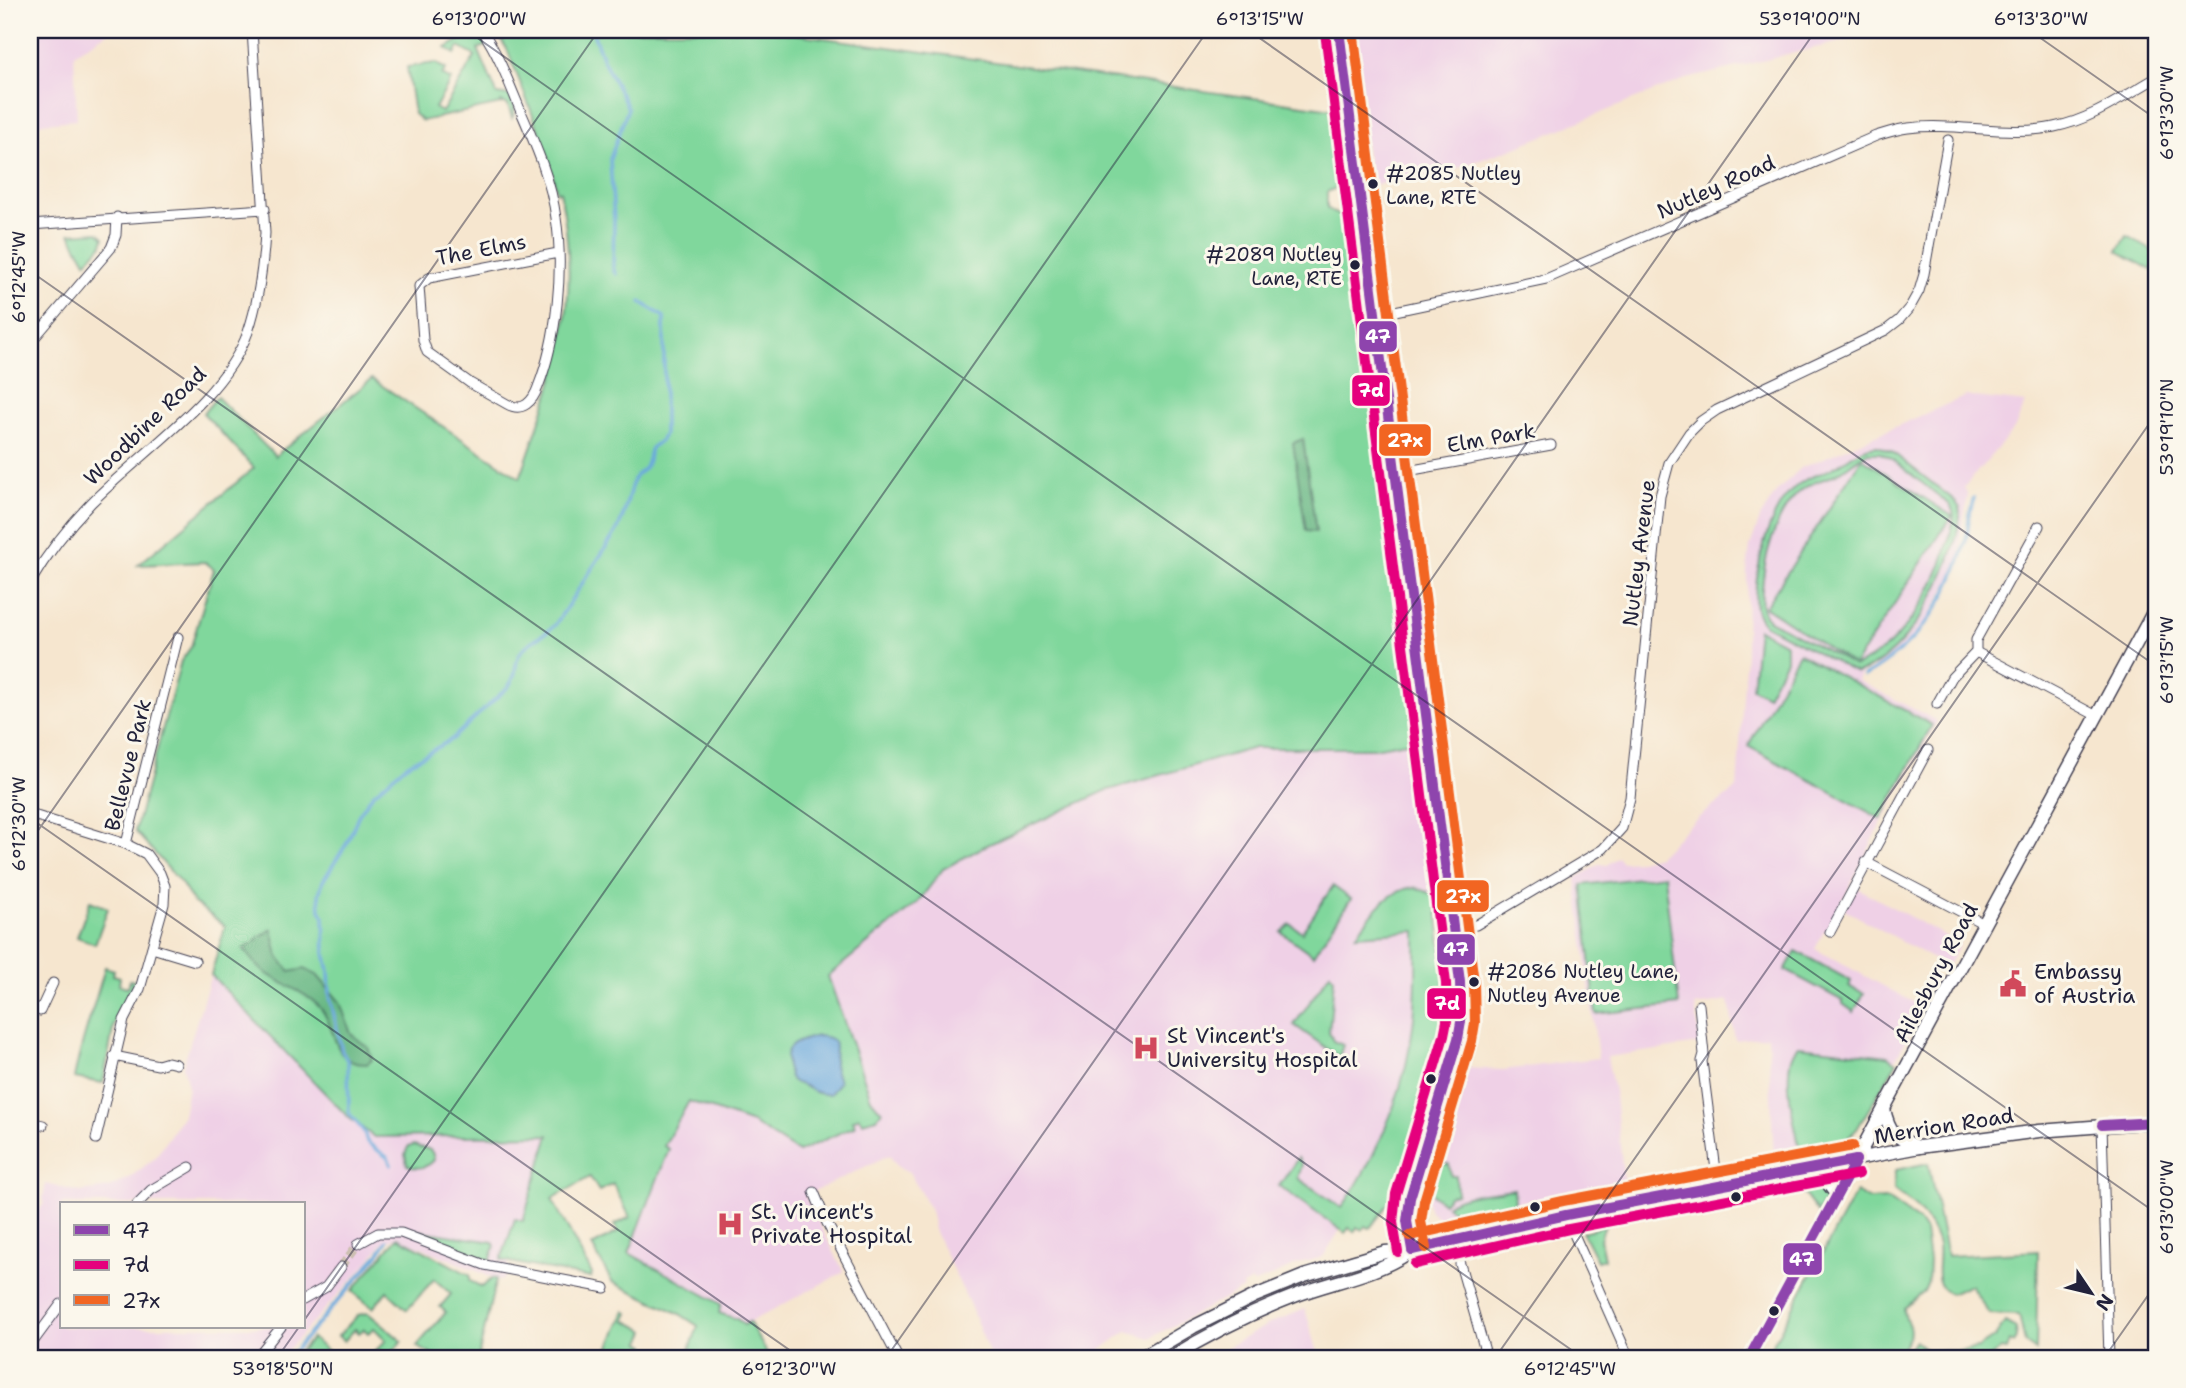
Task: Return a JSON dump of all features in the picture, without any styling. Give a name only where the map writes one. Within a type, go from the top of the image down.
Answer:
[{"type":"main road","name":"Ailesbury Road","points":[[1856,1160],[2156,607]]},
{"type":"main road","points":[[1884,1109],[1889,1127],[1894,1133],[1900,1139],[1919,1147]]},
{"type":"main road","name":"Merrion Road","points":[[1140,1358],[1255,1296],[1304,1276],[1380,1254],[1412,1251],[1566,1215],[1919,1147],[2039,1131],[2156,1122]]},
{"type":"main road","points":[[1812,1169],[1828,1182],[1837,1195]]},
{"type":"main road","name":"Merrion Road","points":[[1170,1358],[1215,1332],[1308,1292],[1387,1266],[1412,1251]]},
{"type":"main road","points":[[1304,1276],[1308,1292]]},
{"type":"street","name":"Woodbine Road","points":[[30,583],[53,546],[92,502],[173,429],[216,385],[234,360],[248,333],[261,278],[265,233],[252,30]]},
{"type":"street","name":"The Elms","points":[[482,30],[502,66],[537,149],[550,188],[556,218],[558,253],[558,302],[550,349],[530,403],[513,408],[470,383],[427,352],[423,340],[419,286],[429,278],[558,253]]},
{"type":"street","points":[[1339,30],[1460,982],[1461,1022],[1458,1039],[1410,1198],[1407,1221],[1412,1251]]},
{"type":"street","name":"Nutley Road","points":[[1376,315],[1542,280],[1864,141],[1903,128],[2022,130],[2052,127],[2073,122],[2156,78]]},
{"type":"street","name":"Nutley Avenue","points":[[1453,928],[1476,925],[1591,856],[1618,834],[1630,798],[1660,496],[1669,463],[1689,433],[1717,410],[1868,340],[1899,320],[1919,291],[1924,274],[1948,140]]},
{"type":"street","points":[[30,225],[265,209]]},
{"type":"street","points":[[30,343],[111,248],[116,235],[117,217]]},
{"type":"street","name":"Elm Park","points":[[1396,473],[1551,445]]},
{"type":"street","points":[[1937,704],[1952,677],[1976,652],[1976,640],[2039,526]]},
{"type":"street","name":"Bellevue Park","points":[[30,814],[126,844],[178,637]]},
{"type":"street","points":[[1976,652],[2097,716]]},
{"type":"street","points":[[1830,932],[1928,750]]},
{"type":"street","points":[[96,1139],[104,1126],[114,1056],[124,1020],[140,989],[164,904],[165,886],[154,863],[146,854],[126,844]]},
{"type":"street","points":[[1866,862],[1984,924]]},
{"type":"street","points":[[152,948],[195,961]]},
{"type":"street","points":[[30,1004],[40,1011],[53,983]]},
{"type":"street","points":[[1699,1006],[1704,1054],[1702,1060],[1718,1186]]},
{"type":"street","points":[[114,1056],[158,1065],[168,1062],[177,1064]]},
{"type":"street","points":[[30,1122],[43,1125]]},
{"type":"street","points":[[2102,1125],[2109,1358]]},
{"type":"street","name":"Ailesbury Road","points":[[1749,1358],[1856,1160]]},
{"type":"street","points":[[139,1202],[151,1190],[190,1167]]},
{"type":"street","points":[[814,1192],[898,1358]]},
{"type":"street","points":[[1573,1232],[1629,1358]]},
{"type":"street","points":[[358,1244],[379,1233],[401,1233],[485,1265],[605,1288]]},
{"type":"street","points":[[1460,1264],[1487,1358]]},
{"type":"street","points":[[304,1299],[326,1287],[341,1267]]},
{"type":"street","points":[[30,1346],[60,1305]]},
{"type":"street","points":[[256,1358],[280,1328]]},
{"type":"shaded area","points":[[30,30],[111,30],[74,54],[77,120],[30,124]]},
{"type":"shaded area","points":[[1350,30],[1867,30],[1844,41],[1683,80],[1511,149],[1433,177],[1371,185]]},
{"type":"shaded area","points":[[1966,396],[2026,403],[2014,429],[1964,487],[1968,496],[1961,532],[1960,556],[1952,577],[1926,621],[1903,647],[1861,674],[1857,680],[1937,721],[1829,928],[1824,931],[1815,949],[1924,1008],[1895,1060],[1897,1062],[1857,1129],[1842,1144],[1808,1152],[1803,1149],[1779,1154],[1774,1160],[1768,1036],[1735,1040],[1729,1001],[1695,1006],[1700,1044],[1607,1057],[1615,1096],[1624,1184],[1515,1203],[1448,1222],[1438,1218],[1430,1211],[1426,1198],[1468,1068],[1503,1070],[1598,1058],[1576,878],[1600,864],[1607,865],[1617,857],[1622,862],[1658,856],[1694,821],[1737,788],[1750,546],[1761,516],[1777,491],[1801,468]]},
{"type":"shaded area","name":"St Vincent's University Hospital","points":[[1417,740],[1432,843],[1429,850],[1442,941],[1442,1031],[1400,1188],[1370,1228],[1365,1226],[1362,1230],[1357,1227],[1354,1232],[1349,1228],[1345,1233],[1340,1230],[1323,1257],[1300,1263],[1254,1284],[1252,1281],[1242,1286],[1243,1289],[1150,1338],[1127,1331],[1101,1350],[1097,1358],[991,1358],[969,1303],[934,1230],[930,1209],[909,1172],[898,1167],[889,1155],[805,1196],[844,1272],[744,1325],[737,1319],[719,1313],[629,1253],[669,1150],[664,1147],[689,1101],[752,1123],[798,1152],[855,1126],[852,1120],[860,1117],[867,1120],[877,1118],[882,1112],[871,1099],[827,976],[918,902],[943,869],[983,847],[1105,791],[1209,759],[1254,748],[1374,748]]},
{"type":"shaded area","points":[[1857,888],[1960,944],[1947,967],[1844,909]]},
{"type":"shaded area","points":[[211,975],[348,1117],[374,1137],[549,1135],[504,1280],[495,1279],[398,1237],[382,1243],[370,1260],[280,1358],[30,1358],[30,1225],[44,1203],[46,1184],[80,1192],[109,1188],[129,1178],[155,1158],[183,1115],[188,1087],[183,1066]]},
{"type":"shaded area","points":[[1305,1309],[1319,1356],[1226,1358],[1221,1351],[1269,1324]]},
{"type":"green space","points":[[495,30],[767,30],[1339,110],[1347,174],[1342,185],[1327,192],[1327,208],[1346,220],[1356,236],[1417,740],[1374,748],[1254,748],[1105,791],[983,847],[943,869],[918,902],[828,976],[871,1099],[882,1112],[877,1118],[862,1122],[859,1117],[853,1120],[855,1126],[798,1152],[752,1123],[689,1101],[664,1146],[669,1149],[629,1253],[721,1304],[719,1313],[737,1319],[744,1325],[749,1322],[770,1358],[695,1358],[688,1355],[698,1326],[678,1313],[612,1282],[592,1246],[618,1232],[615,1225],[630,1217],[613,1184],[599,1191],[590,1177],[552,1199],[592,1274],[591,1278],[501,1260],[515,1219],[523,1221],[549,1135],[374,1137],[348,1117],[211,975],[225,926],[193,902],[181,883],[135,831],[181,661],[191,647],[214,569],[205,562],[138,565],[254,468],[203,413],[217,397],[275,456],[372,379],[520,478],[561,348],[568,294],[568,260],[560,191],[557,192],[546,149],[507,49]]},
{"type":"green space","points":[[479,32],[488,45],[478,49],[497,94],[511,96],[514,115],[512,118],[508,105],[501,102],[422,121],[414,114],[407,67],[435,63],[446,69],[442,75],[451,80],[435,108],[442,112],[475,56],[459,47],[455,54],[446,48],[472,33]]},
{"type":"green space","points":[[98,232],[104,237],[102,245],[86,262],[70,234]]},
{"type":"green space","points":[[2127,236],[2156,253],[2156,262],[2151,270],[2118,251]]},
{"type":"green space","points":[[1303,439],[1316,532],[1306,531],[1293,443]]},
{"type":"green space","points":[[1877,446],[1892,452],[1954,500],[1960,508],[1960,516],[1949,560],[1939,584],[1911,631],[1894,650],[1875,664],[1856,673],[1765,625],[1761,621],[1755,601],[1765,542],[1784,500],[1805,480]],"holes":[[[1880,453],[1889,457],[1949,504],[1954,519],[1937,573],[1917,611],[1889,645],[1855,666],[1769,620],[1762,606],[1763,579],[1767,554],[1776,528],[1781,516],[1797,495],[1809,485],[1836,474],[1864,455]]]},
{"type":"green space","points":[[1862,458],[1952,516],[1854,665],[1765,607]]},
{"type":"green space","points":[[1758,629],[1786,644],[1786,660],[1767,696],[1752,688]]},
{"type":"green space","points":[[1799,653],[1932,725],[1881,819],[1748,746]]},
{"type":"green space","points":[[1664,875],[1679,1005],[1596,1014],[1582,885]]},
{"type":"green space","points":[[1333,886],[1351,899],[1313,955],[1281,932],[1290,924],[1302,932]]},
{"type":"green space","points":[[1415,887],[1430,893],[1436,899],[1444,971],[1440,1044],[1400,1188],[1370,1228],[1365,1226],[1362,1230],[1357,1227],[1354,1232],[1349,1228],[1345,1233],[1279,1186],[1298,1158],[1302,1165],[1298,1178],[1342,1208],[1380,1141],[1398,1093],[1410,1043],[1416,996],[1416,931],[1356,935],[1388,898]]},
{"type":"green space","points":[[90,901],[108,908],[95,944],[77,937]]},
{"type":"green space","points":[[272,929],[278,956],[290,972],[304,969],[317,975],[340,1002],[351,1034],[368,1047],[372,1060],[367,1064],[347,1059],[337,1046],[327,1019],[316,1003],[262,970],[244,949]]},
{"type":"green space","points":[[1796,951],[1851,981],[1849,987],[1864,993],[1854,1012],[1843,1004],[1843,1001],[1785,970]]},
{"type":"green space","points":[[105,967],[114,970],[113,975],[120,977],[119,985],[128,987],[130,980],[135,981],[129,999],[114,1024],[103,1083],[74,1078]]},
{"type":"green space","points":[[1330,973],[1334,978],[1329,1032],[1333,1041],[1343,1045],[1339,1057],[1294,1025]]},
{"type":"green space","points":[[1798,1046],[1888,1056],[1897,1062],[1857,1129],[1842,1144],[1808,1152],[1799,1145],[1791,1108],[1789,1079],[1792,1055]]},
{"type":"green space","points":[[414,1145],[430,1150],[434,1160],[421,1167],[407,1165],[405,1154],[408,1147]]},
{"type":"green space","points":[[1928,1163],[1947,1256],[2038,1251],[2036,1351],[2025,1343],[2019,1315],[1989,1314],[1971,1285],[1950,1294],[1940,1285],[1939,1252],[1933,1232],[1920,1211],[1894,1190],[1895,1170]]},
{"type":"green space","points":[[1437,1164],[1449,1164],[1451,1176],[1456,1176],[1457,1194],[1449,1196],[1443,1203],[1428,1191]]},
{"type":"green space","points":[[1816,1179],[1822,1184],[1826,1197],[1818,1213],[1797,1185]]},
{"type":"green space","points":[[1514,1189],[1515,1203],[1462,1218],[1447,1206],[1460,1198]]},
{"type":"green space","points":[[1856,1192],[1870,1200],[1887,1199],[1918,1221],[1925,1231],[1929,1261],[1928,1283],[1924,1292],[1904,1308],[1910,1330],[1906,1343],[1895,1358],[1777,1358],[1767,1355]]},
{"type":"green space","points":[[1605,1226],[1600,1239],[1604,1259],[1597,1261],[1582,1232]]},
{"type":"green space","points":[[408,1229],[493,1242],[495,1246],[490,1261]]},
{"type":"green space","points":[[398,1237],[470,1275],[470,1281],[482,1287],[493,1278],[496,1279],[478,1358],[437,1358],[417,1346],[446,1312],[440,1307],[451,1294],[434,1279],[407,1310],[387,1291],[373,1308],[352,1291]]},
{"type":"green space","points":[[625,1311],[628,1313],[625,1320],[646,1331],[641,1342],[646,1345],[639,1358],[605,1358]]},
{"type":"green space","points":[[368,1313],[402,1341],[388,1358],[378,1358],[373,1354],[386,1340],[374,1328],[368,1333],[364,1329],[359,1333],[355,1329],[344,1341],[338,1336],[358,1315]]},
{"type":"green space","points":[[2005,1322],[2016,1328],[2017,1338],[2014,1343],[2009,1341],[2006,1350],[2001,1349],[1989,1358],[1903,1358],[1915,1341],[1927,1351],[1978,1348],[1995,1337]]},
{"type":"green space","points":[[312,1338],[328,1352],[323,1358],[294,1358]]},
{"type":"water","points":[[817,1036],[834,1041],[835,1045],[834,1065],[839,1082],[830,1094],[819,1093],[794,1082],[787,1067],[789,1048]]},
{"type":"waterway","points":[[592,30],[603,60],[628,108],[610,159],[614,221],[613,268],[616,274]]},
{"type":"waterway","points":[[391,1165],[388,1158],[367,1142],[364,1132],[349,1113],[348,1062],[342,1051],[330,997],[324,917],[320,910],[319,894],[323,881],[372,795],[405,766],[452,739],[508,687],[514,677],[519,655],[526,646],[555,625],[618,529],[634,479],[646,467],[651,448],[664,434],[664,317],[641,302]]},
{"type":"waterway","points":[[1864,676],[1898,653],[1913,639],[1938,607],[1963,551],[1974,498]]},
{"type":"waterway","points":[[288,1358],[387,1241]]},
{"type":"tunnel","points":[[341,1267],[358,1244]]},
{"type":"transit line","name":"47","points":[[1339,30],[1460,982],[1461,1022],[1458,1039],[1410,1198],[1407,1221],[1412,1250]]},
{"type":"transit line","name":"27x","points":[[1353,30],[1474,982],[1475,1023],[1472,1041],[1424,1201],[1421,1221],[1426,1248]]},
{"type":"transit line","name":"7d","points":[[1325,32],[1446,983],[1447,1021],[1444,1036],[1396,1194],[1393,1222],[1398,1252]]},
{"type":"transit line","name":"47","points":[[2102,1125],[2156,1122]]},
{"type":"transit line","name":"27x","points":[[1409,1236],[1563,1201],[1853,1146]]},
{"type":"transit line","name":"47","points":[[1412,1250],[1566,1215],[1856,1160]]},
{"type":"transit line","name":"47","points":[[1749,1358],[1856,1160]]},
{"type":"transit line","name":"7d","points":[[1415,1264],[1569,1229],[1859,1174]]},
{"type":"place","name":"#2085 Nutley Lane, RTE","points":[[1373,184]]},
{"type":"place","name":"#2089 Nutley Lane, RTE","points":[[1355,265]]},
{"type":"place","name":"#2086 Nutley Lane, Nutley Avenue","points":[[1474,982]]},
{"type":"place","name":"Embassy of Austria","points":[[2013,984]]},
{"type":"place","name":"St Vincent's University Hospital","points":[[1146,1048]]},
{"type":"place","name":"St. Vincent's Private Hospital","points":[[730,1224]]}]
